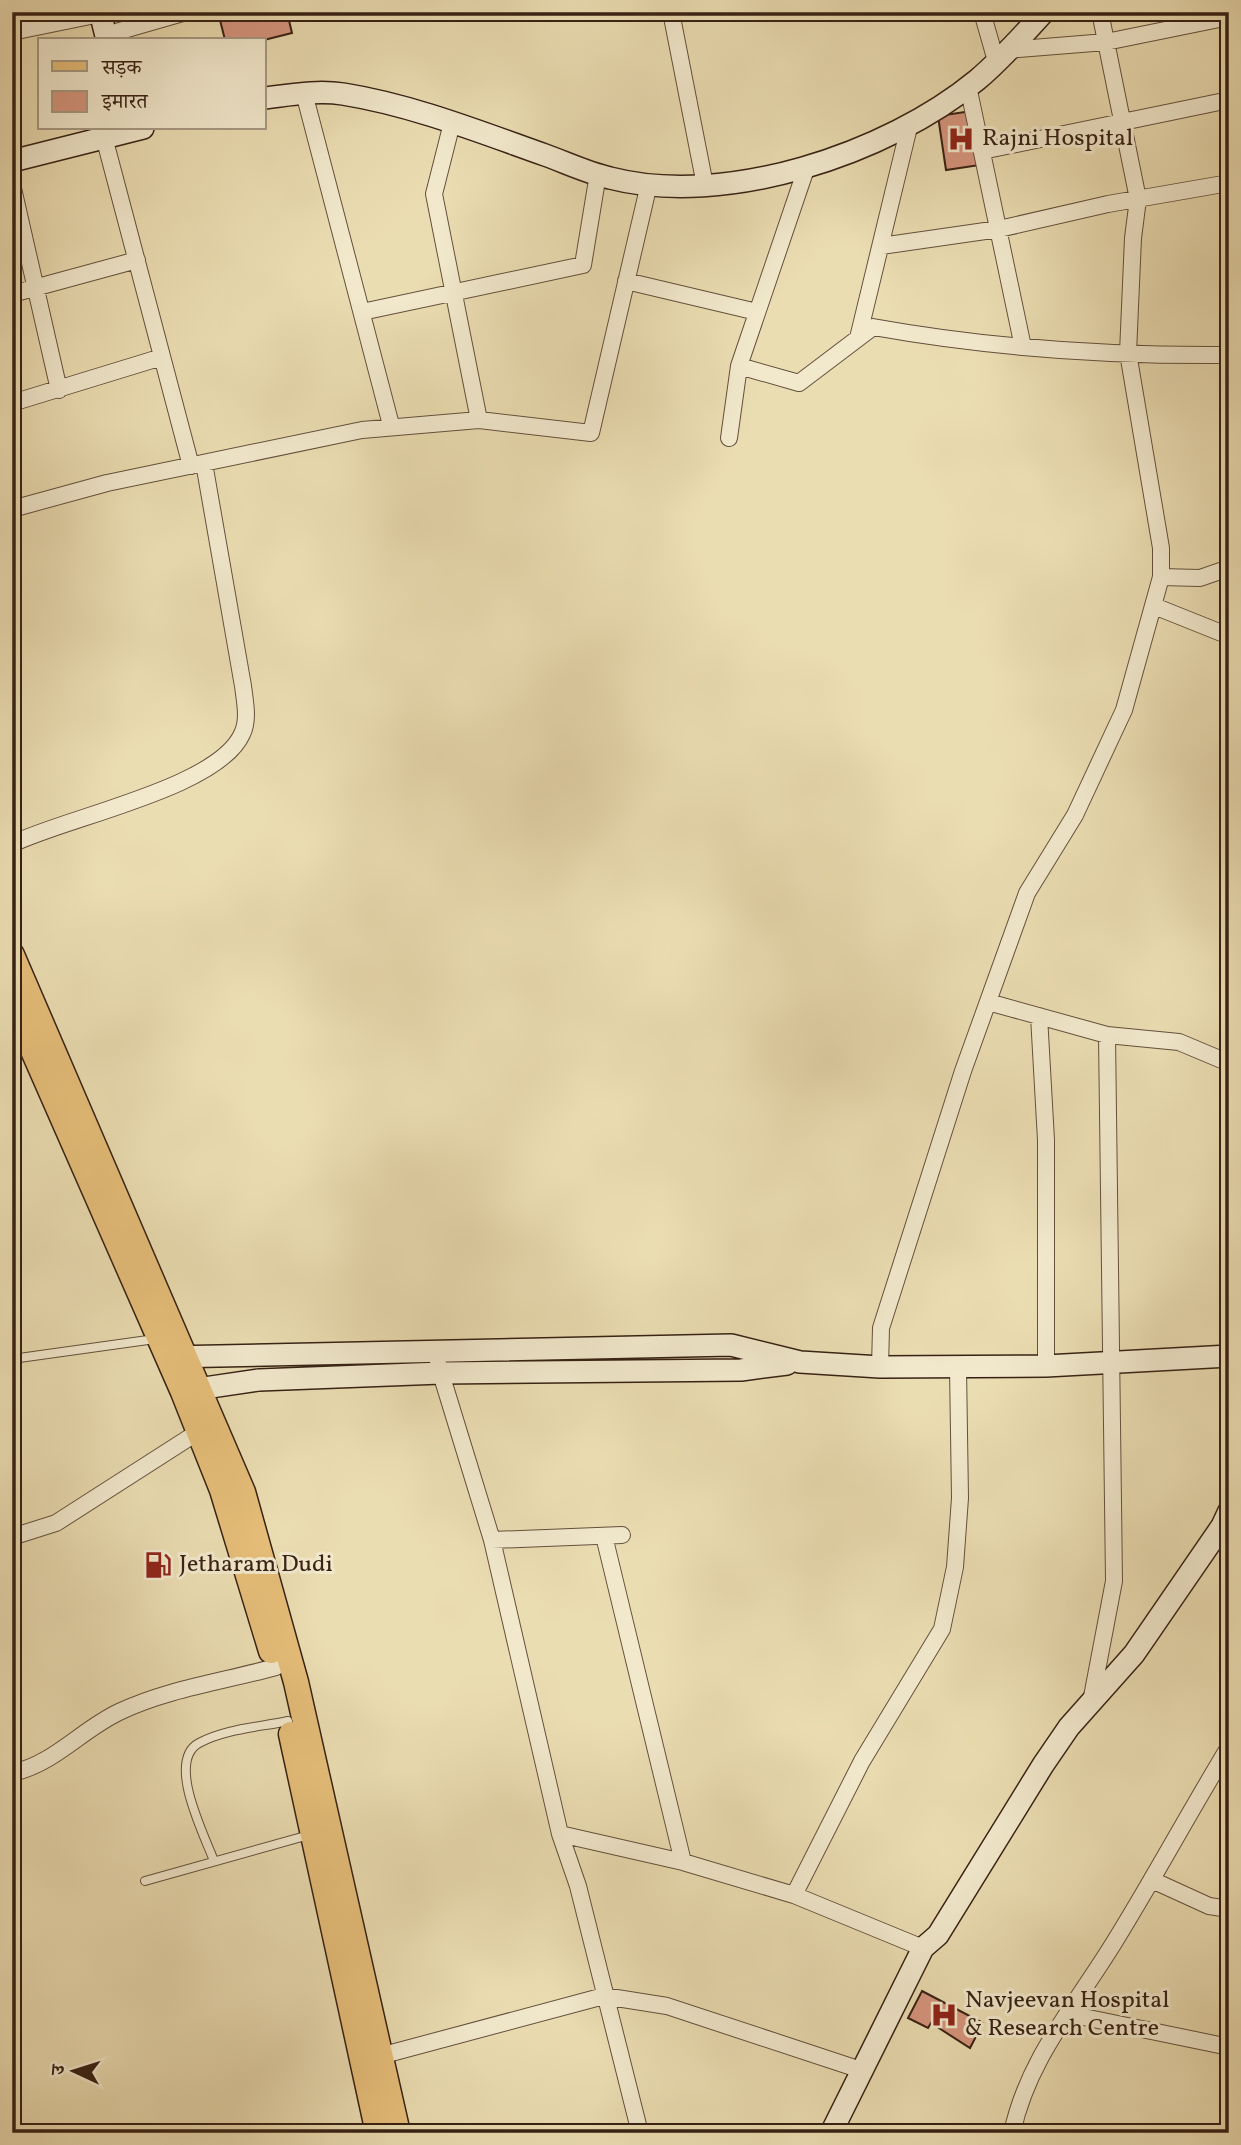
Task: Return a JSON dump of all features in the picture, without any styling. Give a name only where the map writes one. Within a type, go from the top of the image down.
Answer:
[{"type":"main road","points":[[12,956],[171,1351]]},
{"type":"main road","points":[[12,1003],[171,1351],[243,1492],[296,1682],[398,2133]]},
{"type":"main road","points":[[192,1390],[198,1432],[222,1490],[276,1667],[378,2133]]},
{"type":"street","points":[[12,32],[100,13],[107,38],[186,12]]},
{"type":"street","points":[[671,12],[705,185]]},
{"type":"street","points":[[982,12],[1001,56]]},
{"type":"street","points":[[266,98],[304,93],[342,94],[452,123],[598,174],[649,184],[705,185],[737,182],[807,166],[885,137],[968,86],[1044,12]]},
{"type":"street","points":[[880,1367],[881,1328],[954,1096],[1027,893],[1075,815],[1124,710],[1161,578],[1161,548],[1128,353],[1133,238],[1138,199],[1100,12]]},
{"type":"street","points":[[1001,56],[1106,42],[1229,17]]},
{"type":"street","points":[[968,86],[1023,347]]},
{"type":"street","points":[[304,93],[391,425]]},
{"type":"street","points":[[982,152],[1229,100]]},
{"type":"street","points":[[452,123],[434,194],[479,420]]},
{"type":"street","points":[[858,338],[910,123]]},
{"type":"street","points":[[12,161],[131,130]]},
{"type":"street","points":[[12,844],[38,831],[168,788],[229,754],[243,733],[246,711],[197,465],[162,357],[104,137]]},
{"type":"street","points":[[729,438],[739,366],[807,166]]},
{"type":"street","points":[[362,312],[583,265],[598,174]]},
{"type":"street","points":[[881,246],[999,229],[1138,199],[1229,183]]},
{"type":"street","points":[[12,184],[58,390]]},
{"type":"street","points":[[12,509],[107,483],[391,425],[479,420],[591,433],[649,184]]},
{"type":"street","points":[[12,294],[137,260]]},
{"type":"street","points":[[626,281],[757,312]]},
{"type":"street","points":[[739,366],[799,383],[873,327],[1023,347],[1229,355]]},
{"type":"street","points":[[12,403],[162,357]]},
{"type":"street","points":[[1161,578],[1199,578],[1229,568]]},
{"type":"street","points":[[1154,606],[1229,636]]},
{"type":"street","points":[[988,1002],[1107,1035],[1179,1042],[1229,1063]]},
{"type":"street","points":[[1039,1016],[1046,1140],[1046,1366]]},
{"type":"street","points":[[1091,1702],[1114,1581],[1109,1364],[1111,1251],[1107,1035]]},
{"type":"street","points":[[171,1351],[434,1351],[731,1345],[800,1362],[958,1368],[1109,1364],[1229,1356]]},
{"type":"street","points":[[434,1351],[492,1540],[560,1834],[578,1886],[640,2133]]},
{"type":"street","points":[[192,1390],[259,1380],[441,1373],[741,1370],[800,1362]]},
{"type":"street","points":[[794,1895],[862,1761],[942,1629],[955,1567],[960,1498],[958,1368]]},
{"type":"street","points":[[12,1537],[57,1523],[198,1432]]},
{"type":"street","points":[[831,2133],[923,1948],[937,1935],[1042,1765],[1091,1702],[1134,1654],[1222,1526],[1229,1511]]},
{"type":"street","points":[[492,1540],[622,1535]]},
{"type":"street","points":[[604,1536],[683,1862]]},
{"type":"street","points":[[12,1773],[44,1762],[97,1724],[139,1704],[276,1667]]},
{"type":"street","points":[[1012,2133],[1027,2080],[1042,2051],[1069,2014],[1221,1774],[1229,1748]]},
{"type":"street","points":[[560,1834],[683,1862],[794,1895],[923,1948]]},
{"type":"street","points":[[1152,1880],[1209,1906],[1229,1909]]},
{"type":"street","points":[[380,2056],[604,1996],[667,2006],[864,2071]]},
{"type":"street","points":[[1069,2014],[1229,2047]]},
{"type":"lane","points":[[12,1359],[171,1351]]},
{"type":"lane","points":[[214,1861],[184,1773],[188,1752],[199,1743],[217,1736],[288,1721]]},
{"type":"lane","points":[[145,1881],[312,1834]]},
{"type":"building","points":[[218,12],[287,12],[292,33],[266,40],[224,38]]},
{"type":"building","points":[[972,111],[980,165],[946,170],[938,116]]},
{"type":"building","points":[[922,1991],[983,2023],[970,2048],[931,2023],[928,2028],[908,2018]]},
{"type":"place","name":"Rajni Hospital","points":[[961,139]]},
{"type":"place","name":"Jetharam Dudi","points":[[158,1565]]},
{"type":"place","name":"Navjeevan Hospital & Research Centre","points":[[944,2015]]}]
